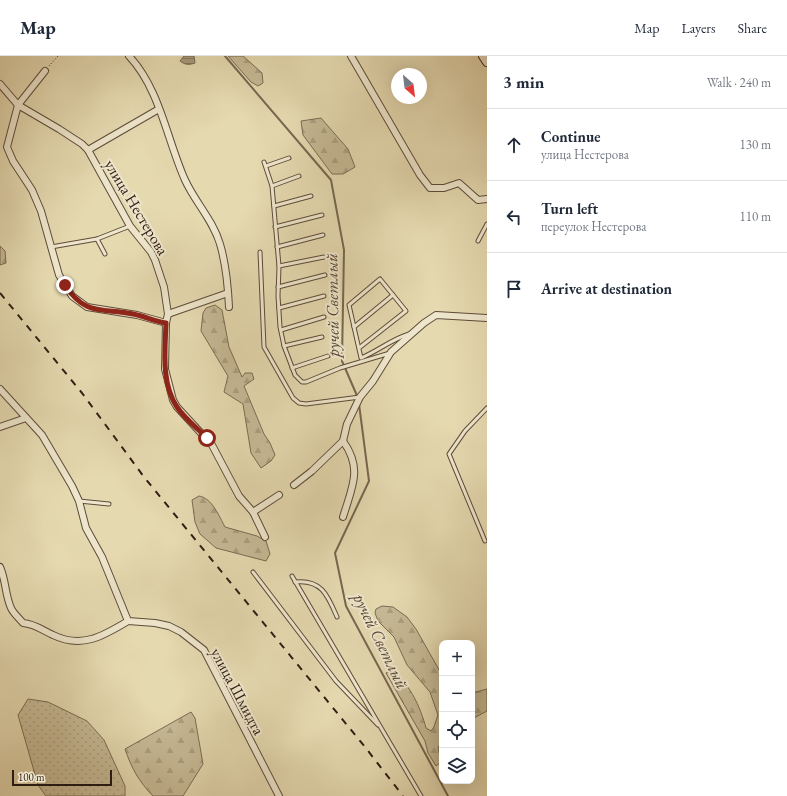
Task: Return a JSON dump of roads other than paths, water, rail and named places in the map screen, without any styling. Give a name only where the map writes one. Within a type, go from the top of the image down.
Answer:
[{"type":"street","points":[[129,56],[139,66],[159,109],[186,182],[211,223],[220,242],[224,258],[229,307]]},
{"type":"street","points":[[351,56],[420,175],[430,188],[444,188],[459,183],[478,200],[487,199]]},
{"type":"street","points":[[483,56],[487,62]]},
{"type":"street","points":[[45,71],[18,105],[7,148],[13,162],[32,190],[41,211],[60,275],[72,296],[78,302],[97,310],[130,314],[166,323]]},
{"type":"street","name":"улица Нестерова","points":[[0,84],[18,105],[59,128],[88,150],[130,226],[151,252],[164,287],[168,314],[166,323],[165,369],[173,400],[177,407],[212,445],[239,496],[253,512]]},
{"type":"street","points":[[88,150],[159,109]]},
{"type":"street","points":[[168,314],[228,293]]},
{"type":"street","points":[[294,485],[312,471],[343,441],[347,424],[356,406],[358,397],[373,381],[379,369],[391,352],[412,332],[432,317],[442,314],[487,318]]},
{"type":"street","points":[[0,389],[52,449],[79,501],[86,528],[102,557],[128,621],[108,633],[83,642],[66,641],[34,623],[23,623],[11,608],[5,590],[5,578],[0,567]]},
{"type":"street","points":[[0,427],[26,418]]},
{"type":"street","points":[[343,441],[353,460],[356,470],[355,483],[343,516]]},
{"type":"street","points":[[265,537],[253,512],[279,496]]},
{"type":"street","name":"улица Шмидта","points":[[128,621],[155,622],[169,626],[181,632],[204,650],[279,796]]},
{"type":"lane","points":[[289,158],[265,164],[272,186],[274,206],[281,330],[284,346],[295,375],[302,382],[306,382],[340,368],[391,352]]},
{"type":"lane","points":[[272,186],[299,176]]},
{"type":"lane","points":[[274,206],[311,196]]},
{"type":"lane","points":[[275,227],[322,215]]},
{"type":"lane","points":[[478,241],[487,224]]},
{"type":"lane","points":[[51,246],[97,238],[130,226]]},
{"type":"lane","points":[[277,247],[323,235]]},
{"type":"lane","points":[[97,238],[105,254]]},
{"type":"lane","points":[[260,252],[264,347],[293,398],[299,403],[306,404],[358,397]]},
{"type":"lane","points":[[278,266],[324,257]]},
{"type":"lane","points":[[278,288],[325,275]]},
{"type":"lane","points":[[359,348],[406,311],[380,279],[349,305],[359,348],[362,358],[377,351],[396,338],[412,332]]},
{"type":"lane","points":[[354,327],[393,295]]},
{"type":"lane","points":[[279,308],[324,296]]},
{"type":"lane","points":[[281,330],[324,317]]},
{"type":"lane","points":[[284,346],[322,337]]},
{"type":"lane","points":[[292,368],[328,356]]},
{"type":"lane","points":[[485,541],[449,454],[466,431],[487,408]]},
{"type":"lane","points":[[79,501],[109,504]]},
{"type":"lane","points":[[253,572],[336,681],[382,729]]},
{"type":"lane","points":[[292,576],[421,796]]},
{"type":"lane","points":[[295,582],[304,581],[321,587],[328,597],[337,618]]},
{"type":"waterway","name":"ручей Светлый","points":[[225,56],[331,180],[344,250],[342,361],[358,398]]},
{"type":"waterway","name":"ручей Светлый","points":[[359,404],[369,481],[335,553],[346,606],[448,796]]},
{"type":"railway","points":[[0,293],[82,393],[144,477],[365,747],[403,796]]}]
